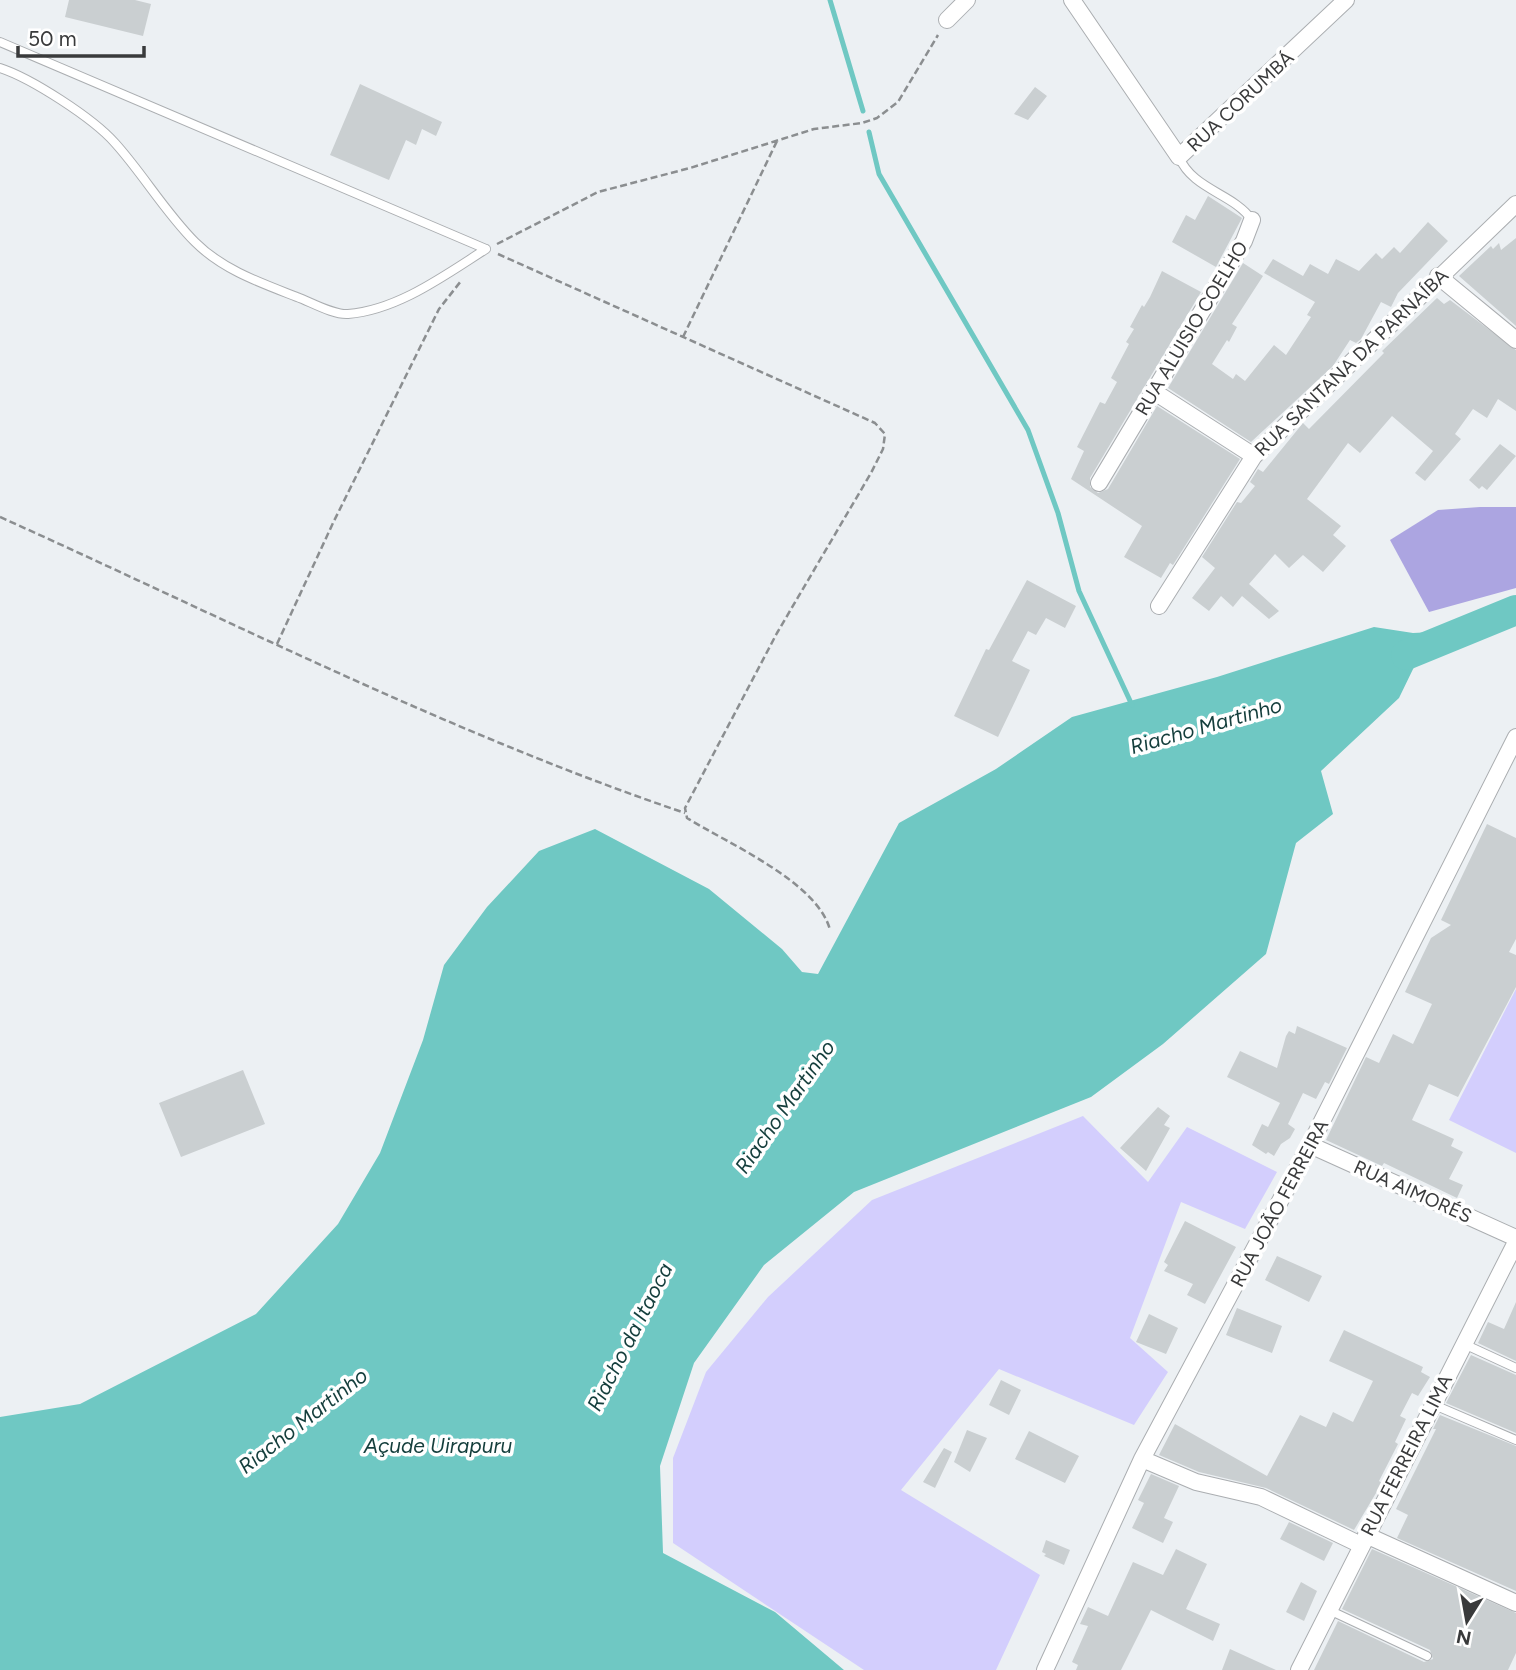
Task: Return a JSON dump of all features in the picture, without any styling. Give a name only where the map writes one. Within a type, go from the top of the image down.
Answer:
[{"type":"street","points":[[947,20],[967,0]]},
{"type":"street","name":"RUA CORUMBÁ","points":[[1072,0],[1179,158],[1346,0]]},
{"type":"street","name":"RUA SANTANA DA PARNAÍBA","points":[[1159,606],[1254,456],[1438,276],[1516,204]]},
{"type":"street","name":"RUA ALUISIO COELHO","points":[[1099,483],[1244,241],[1252,219]]},
{"type":"street","points":[[1438,276],[1516,340]]},
{"type":"street","points":[[1153,391],[1254,456]]},
{"type":"street","name":"RUA JOÃO FERREIRA","points":[[1045,1670],[1142,1459],[1310,1145],[1516,737]]},
{"type":"street","name":"RUA AIMORÉS","points":[[1310,1145],[1516,1240]]},
{"type":"street","name":"RUA FERREIRA LIMA","points":[[1299,1670],[1516,1240]]},
{"type":"street","points":[[1142,1459],[1196,1482],[1261,1497],[1516,1603]]},
{"type":"lane","points":[[0,42],[486,250]]},
{"type":"lane","points":[[0,68],[13,72],[68,106],[113,141],[195,242],[226,267],[282,291],[348,314],[383,306],[425,287],[486,250]]},
{"type":"lane","name":"RUA ALUISIO COELHO","points":[[1179,158],[1184,169],[1193,178],[1252,219]]},
{"type":"lane","points":[[1464,1344],[1516,1368]]},
{"type":"lane","points":[[1432,1404],[1516,1440]]},
{"type":"lane","points":[[1329,1609],[1427,1656]]},
{"type":"path","points":[[486,250],[598,192],[690,168],[814,129],[862,123],[887,112],[908,87],[947,20]]},
{"type":"path","points":[[683,337],[777,140]]},
{"type":"path","points":[[486,250],[875,423],[885,435],[883,449],[871,473],[777,634],[688,800],[685,814]]},
{"type":"path","points":[[277,644],[332,523],[439,309],[463,279]]},
{"type":"path","points":[[0,517],[437,719],[576,776],[685,814],[687,818],[796,886],[824,914],[830,930]]},
{"type":"shaded area","points":[[1516,507],[1516,588],[1429,612],[1390,540],[1438,510]]},
{"type":"shaded area","points":[[1516,989],[1516,1153],[1449,1120]]},
{"type":"shaded area","points":[[1083,1116],[1148,1182],[1187,1127],[1277,1172],[1245,1229],[1181,1202],[1130,1338],[1168,1372],[1134,1425],[999,1369],[901,1490],[1040,1575],[996,1670],[864,1670],[673,1543],[673,1458],[706,1372],[768,1297],[872,1200]]},
{"type":"water","name":"Açude Uirapuru","points":[[1374,627],[1413,633],[1453,631],[1415,665],[1399,698],[1321,771],[1333,814],[1296,843],[1266,954],[1163,1044],[1091,1097],[854,1192],[764,1265],[694,1363],[660,1466],[663,1553],[775,1612],[844,1670],[0,1670],[0,1417],[80,1404],[256,1314],[338,1224],[380,1153],[423,1040],[444,965],[487,907],[539,851],[595,829],[709,889],[782,949],[802,972],[818,974],[899,823],[996,769],[1072,717],[1217,677]]},
{"type":"building","points":[[69,0],[135,0],[151,4],[143,36],[65,17]]},
{"type":"building","points":[[360,84],[442,122],[436,136],[422,129],[416,145],[406,140],[389,180],[330,155]]},
{"type":"building","points":[[1035,87],[1047,96],[1028,120],[1014,114]]},
{"type":"building","points":[[1208,196],[1242,218],[1216,267],[1172,242],[1186,215],[1195,220]]},
{"type":"building","points":[[1428,222],[1448,241],[1398,293],[1391,307],[1381,302],[1361,339],[1356,343],[1350,340],[1333,366],[1251,442],[1168,388],[1243,263],[1263,276],[1232,324],[1237,327],[1229,342],[1227,340],[1212,364],[1233,379],[1236,374],[1245,381],[1274,345],[1286,355],[1311,317],[1307,315],[1315,302],[1264,273],[1273,259],[1303,276],[1310,264],[1328,274],[1336,259],[1359,271],[1376,253],[1382,259],[1394,247],[1400,253]]},
{"type":"building","points":[[1516,238],[1516,326],[1459,276],[1491,246],[1493,249],[1499,243],[1501,250]]},
{"type":"building","points":[[1162,271],[1201,292],[1090,478],[1090,487],[1098,493],[1108,489],[1157,406],[1240,459],[1173,565],[1170,563],[1161,578],[1124,557],[1142,526],[1071,479],[1084,451],[1077,447],[1100,402],[1105,404],[1117,382],[1111,378],[1129,344],[1126,342],[1134,329],[1130,327],[1142,305],[1144,307],[1150,297]]},
{"type":"building","points":[[1437,298],[1444,304],[1450,300],[1516,350],[1516,411],[1498,399],[1487,418],[1473,409],[1455,434],[1461,439],[1425,481],[1415,473],[1433,451],[1392,416],[1360,453],[1348,443],[1307,499],[1341,526],[1333,535],[1346,546],[1323,572],[1303,555],[1289,568],[1275,554],[1249,584],[1279,611],[1269,619],[1242,596],[1233,607],[1221,596],[1209,611],[1192,598],[1215,568],[1202,557],[1237,502],[1241,503],[1255,486],[1250,482],[1258,469],[1263,472],[1303,423],[1309,429],[1384,353],[1382,351]]},
{"type":"building","points":[[1500,444],[1516,456],[1487,490],[1482,486],[1479,489],[1469,480]]},
{"type":"building","points":[[1027,580],[1076,606],[1065,628],[1046,618],[1036,635],[1028,631],[1012,661],[1030,670],[998,737],[954,716],[986,649],[989,650]]},
{"type":"building","points":[[1487,824],[1516,838],[1516,939],[1509,952],[1516,955],[1516,987],[1458,1097],[1429,1084],[1412,1120],[1454,1139],[1451,1146],[1463,1152],[1449,1179],[1463,1185],[1457,1198],[1384,1163],[1382,1166],[1326,1140],[1366,1057],[1379,1063],[1393,1034],[1413,1044],[1432,1004],[1405,992],[1431,938],[1451,925],[1441,920]]},
{"type":"building","points":[[1297,1026],[1347,1048],[1329,1084],[1325,1082],[1316,1099],[1303,1093],[1288,1124],[1295,1129],[1274,1156],[1252,1145],[1262,1124],[1268,1127],[1280,1103],[1227,1077],[1240,1051],[1277,1068],[1286,1036],[1289,1031],[1295,1034]]},
{"type":"building","points":[[243,1070],[265,1124],[181,1157],[159,1103]]},
{"type":"building","points":[[1158,1107],[1170,1116],[1164,1125],[1170,1128],[1146,1171],[1120,1148]]},
{"type":"building","points":[[1185,1221],[1236,1247],[1205,1304],[1187,1295],[1193,1284],[1164,1271],[1168,1265],[1164,1262]]},
{"type":"building","points":[[1277,1256],[1322,1276],[1309,1302],[1265,1280]]},
{"type":"building","points":[[1516,1302],[1516,1361],[1478,1343],[1488,1322],[1504,1329]]},
{"type":"building","points":[[1237,1308],[1282,1326],[1272,1353],[1226,1335]]},
{"type":"building","points":[[1149,1314],[1178,1328],[1166,1354],[1136,1342]]},
{"type":"building","points":[[1344,1330],[1423,1367],[1421,1372],[1430,1377],[1418,1396],[1412,1393],[1400,1416],[1406,1419],[1395,1442],[1398,1444],[1379,1481],[1382,1483],[1354,1530],[1266,1488],[1199,1472],[1159,1455],[1175,1424],[1267,1476],[1300,1415],[1326,1427],[1333,1412],[1353,1422],[1373,1381],[1329,1361]]},
{"type":"building","points":[[1471,1355],[1516,1375],[1516,1433],[1446,1403]]},
{"type":"building","points":[[1001,1380],[1021,1390],[1009,1415],[989,1405]]},
{"type":"building","points":[[1440,1415],[1516,1446],[1516,1591],[1397,1538],[1408,1515],[1396,1509],[1436,1429],[1433,1429]]},
{"type":"building","points":[[967,1430],[987,1438],[970,1472],[954,1462]]},
{"type":"building","points":[[1029,1431],[1079,1456],[1065,1483],[1015,1459]]},
{"type":"building","points":[[944,1448],[952,1452],[935,1488],[923,1482]]},
{"type":"building","points":[[1151,1474],[1179,1486],[1164,1518],[1173,1522],[1163,1543],[1132,1528],[1144,1503],[1138,1500]]},
{"type":"building","points":[[1289,1522],[1333,1543],[1324,1561],[1280,1539]]},
{"type":"building","points":[[1046,1540],[1070,1550],[1064,1565],[1044,1556],[1046,1554],[1042,1552]]},
{"type":"building","points":[[1176,1549],[1207,1564],[1186,1609],[1220,1624],[1213,1641],[1151,1610],[1121,1670],[1076,1670],[1078,1665],[1072,1662],[1088,1626],[1080,1624],[1088,1607],[1108,1616],[1133,1562],[1163,1575]]},
{"type":"building","points":[[1372,1549],[1516,1613],[1516,1653],[1508,1670],[1314,1670],[1338,1621],[1424,1662],[1433,1659],[1430,1650],[1342,1609]]},
{"type":"building","points":[[1301,1582],[1317,1591],[1304,1621],[1286,1612]]},
{"type":"building","points":[[1230,1649],[1276,1670],[1222,1670]]},
{"type":"waterway","points":[[830,0],[863,111]]},
{"type":"waterway","points":[[869,132],[879,174],[1028,430],[1058,513],[1079,591],[1132,705]]},
{"type":"waterway","name":"Riacho Martinho","points":[[1406,655],[1516,610]]},
{"type":"water label","name":"Riacho da Itaoca","points":[[630,1337]]}]
